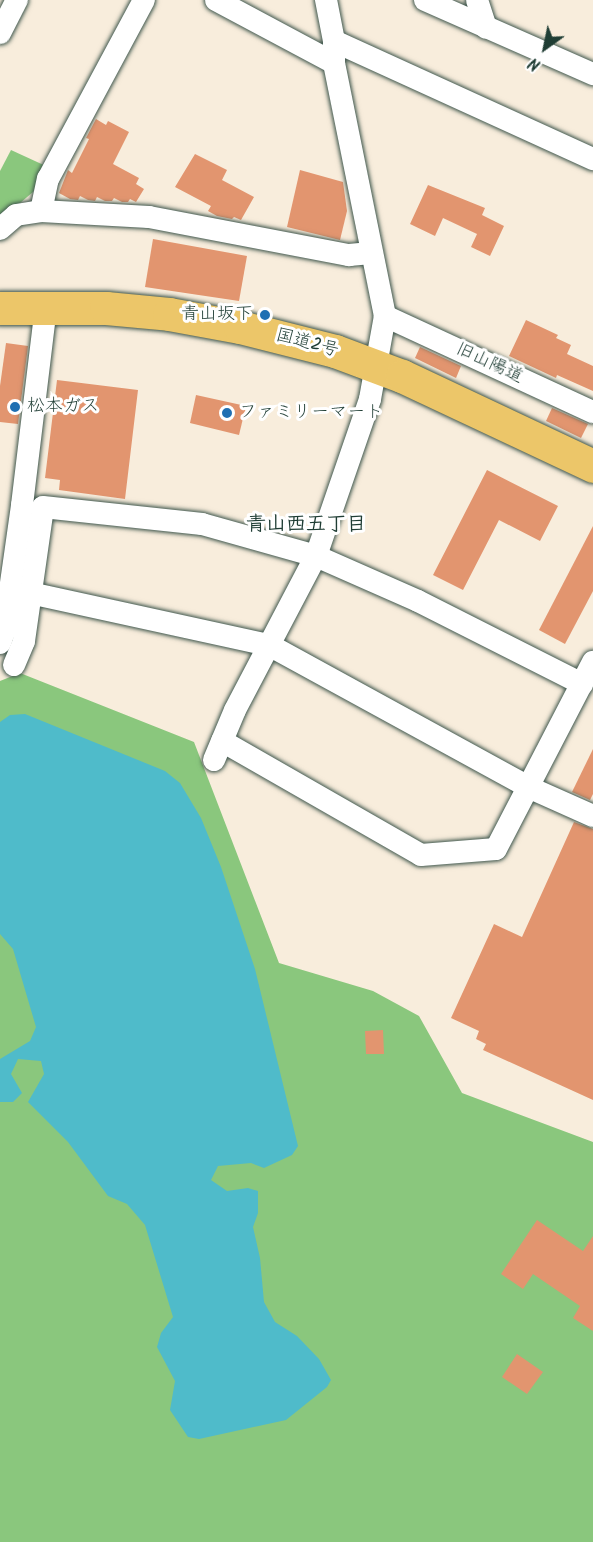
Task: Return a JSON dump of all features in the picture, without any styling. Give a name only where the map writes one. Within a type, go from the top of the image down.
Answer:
[{"type":"highway","name":"国道2号","points":[[0,308],[106,308],[169,314],[278,336],[335,351],[376,366],[593,466]]},
{"type":"street","points":[[0,33],[17,0]]},
{"type":"street","points":[[41,211],[48,179],[144,0]]},
{"type":"street","points":[[216,0],[334,52],[593,159]]},
{"type":"street","points":[[326,0],[371,253],[385,316],[370,399],[316,556],[235,710],[218,751],[421,855],[496,849],[593,662]]},
{"type":"street","points":[[424,0],[593,74]]},
{"type":"street","points":[[477,0],[486,28]]},
{"type":"street","points":[[0,228],[16,215],[41,211],[149,217],[349,255],[371,253]]},
{"type":"street","points":[[0,643],[4,632],[22,505],[46,307]]},
{"type":"street","name":"旧山陽道","points":[[385,316],[593,412]]},
{"type":"street","points":[[15,665],[24,641],[43,507],[202,524],[316,556],[418,601],[582,684]]},
{"type":"street","points":[[30,593],[269,645],[528,787],[593,816]]},
{"type":"green space","points":[[11,150],[48,167],[33,192],[0,220],[0,171]]},
{"type":"green space","points":[[20,673],[194,742],[279,963],[373,991],[419,1016],[462,1093],[593,1142],[593,1542],[0,1542],[0,681]]},
{"type":"water","points":[[25,714],[165,771],[180,783],[201,818],[221,867],[255,969],[298,1146],[292,1155],[264,1168],[251,1163],[218,1166],[211,1180],[227,1191],[248,1188],[258,1191],[258,1213],[253,1227],[260,1258],[264,1302],[275,1322],[297,1336],[319,1359],[331,1380],[327,1387],[286,1420],[199,1439],[188,1437],[170,1410],[175,1381],[157,1347],[161,1333],[173,1317],[145,1225],[127,1204],[108,1196],[68,1142],[28,1102],[44,1074],[41,1061],[18,1059],[11,1074],[22,1093],[13,1102],[0,1102],[0,1059],[30,1041],[36,1027],[13,949],[0,934],[0,722],[10,715]]},
{"type":"building","points":[[96,119],[106,125],[108,121],[129,132],[113,164],[139,178],[136,184],[144,189],[136,202],[130,199],[128,202],[122,202],[114,198],[112,201],[105,201],[97,197],[95,201],[80,196],[78,200],[70,199],[59,193],[68,170],[72,173],[89,139],[86,138]]},
{"type":"building","points":[[195,154],[227,170],[222,180],[254,197],[241,220],[234,217],[232,219],[217,216],[208,211],[211,206],[175,187]]},
{"type":"building","points":[[300,170],[343,182],[347,211],[340,240],[287,227]]},
{"type":"building","points":[[428,185],[485,208],[482,215],[504,226],[490,256],[471,247],[477,234],[443,218],[435,236],[410,224]]},
{"type":"building","points":[[153,239],[247,256],[239,301],[145,287]]},
{"type":"building","points":[[526,320],[558,335],[556,338],[571,345],[567,354],[593,366],[593,391],[557,375],[556,378],[509,356]]},
{"type":"building","points":[[6,343],[28,346],[18,424],[0,422],[0,386]]},
{"type":"building","points":[[420,347],[461,366],[456,378],[415,358]]},
{"type":"building","points":[[57,380],[138,390],[125,499],[59,490],[60,480],[45,478]]},
{"type":"building","points":[[196,395],[246,406],[239,435],[190,423]]},
{"type":"building","points":[[552,408],[588,424],[581,438],[546,421]]},
{"type":"building","points":[[487,470],[558,506],[540,541],[499,520],[463,590],[433,575]]},
{"type":"building","points":[[593,526],[593,591],[565,644],[539,630]]},
{"type":"building","points":[[593,749],[593,794],[590,800],[572,792]]},
{"type":"building","points":[[574,822],[593,829],[593,1100],[483,1050],[486,1044],[476,1039],[479,1031],[451,1018],[494,924],[522,937]]},
{"type":"building","points":[[383,1030],[384,1054],[366,1054],[365,1031]]},
{"type":"building","points":[[537,1220],[583,1251],[593,1236],[593,1331],[573,1318],[580,1306],[533,1274],[523,1289],[501,1274]]},
{"type":"building","points":[[517,1354],[543,1372],[527,1394],[502,1377]]},
{"type":"place","name":"青山坂下","points":[[265,315]]},
{"type":"place","name":"松本ガス","points":[[15,407]]},
{"type":"place","name":"ファミリーマート","points":[[227,413]]},
{"type":"district","name":"青山西五丁目","points":[[306,525]]}]
